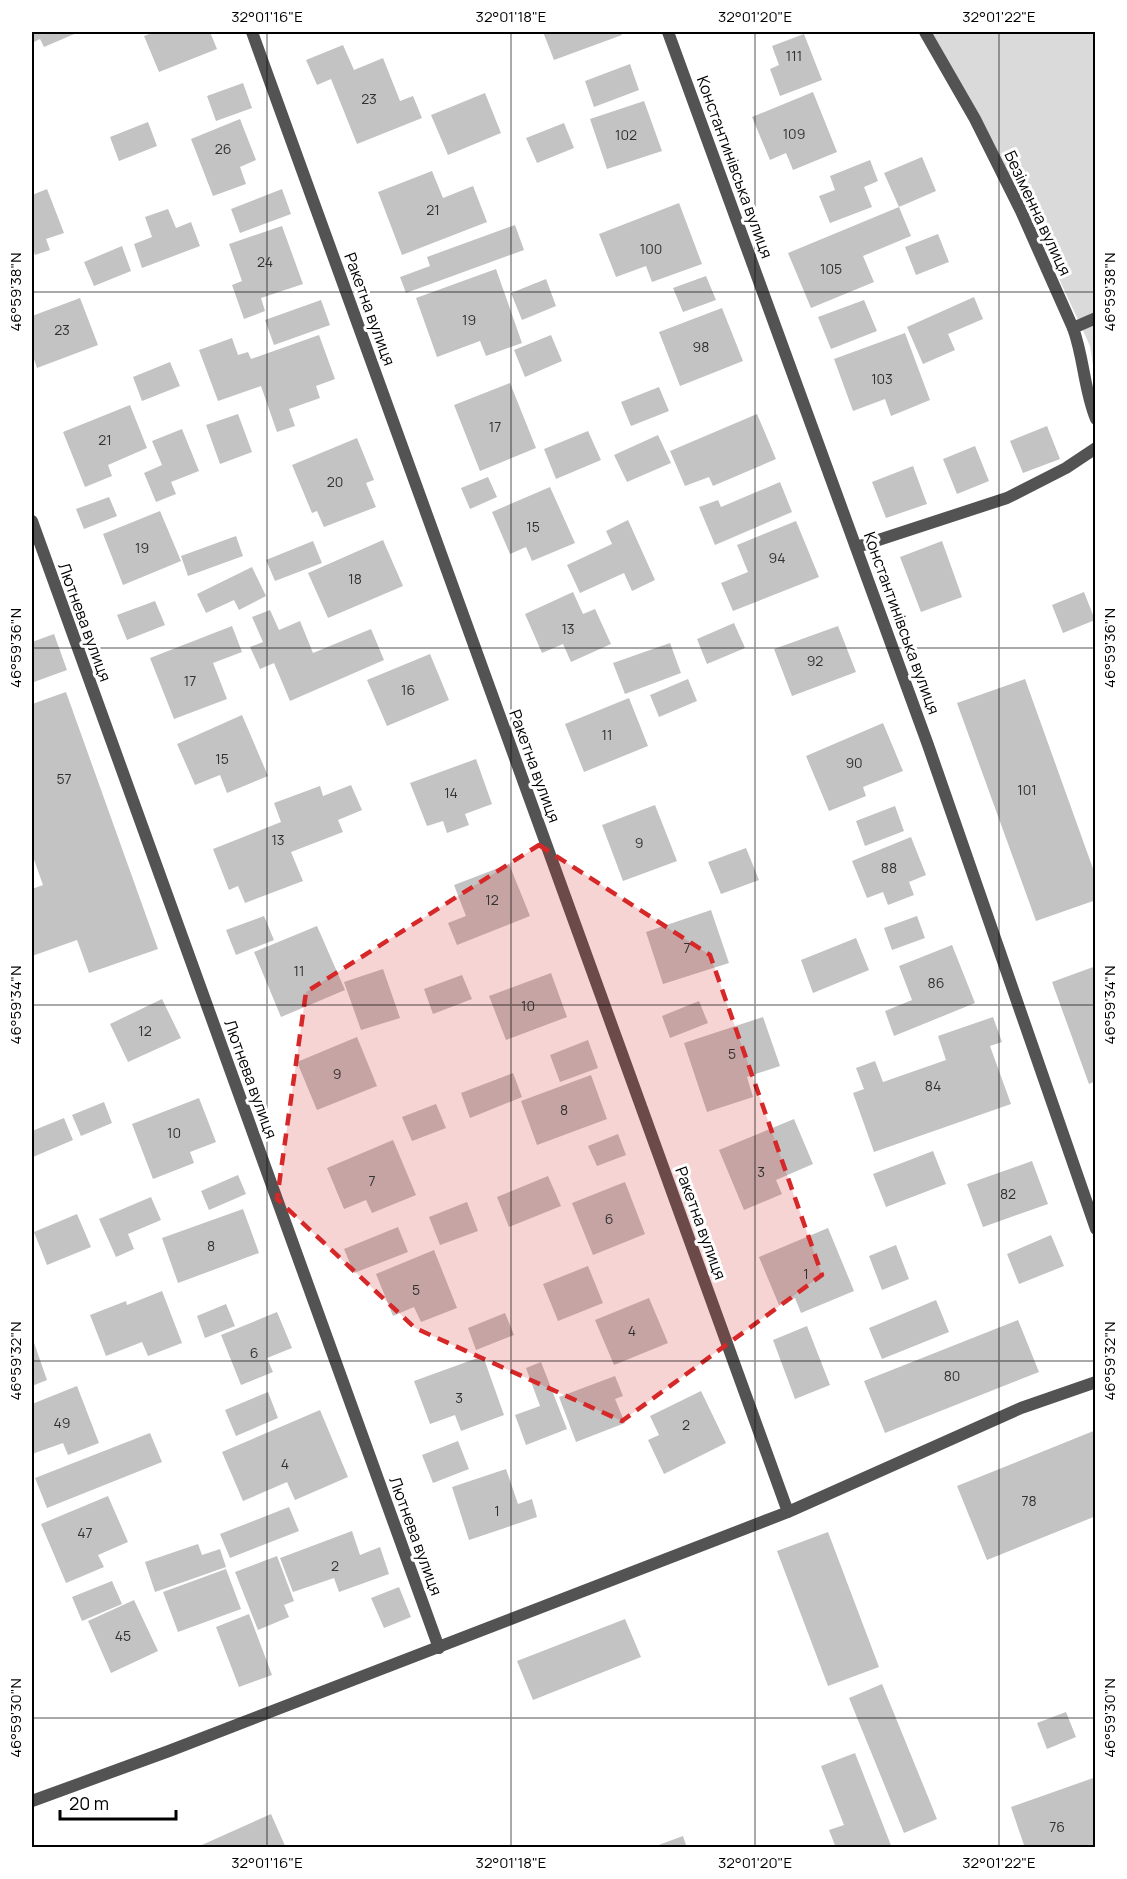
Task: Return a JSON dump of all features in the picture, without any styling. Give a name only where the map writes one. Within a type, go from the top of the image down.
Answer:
[{"type":"street","name":"Ракетна вулиця","points":[[252,32],[788,1512]]},
{"type":"street","name":"Константинівська вулиця","points":[[669,32],[936,767],[1095,1229]]},
{"type":"street","name":"Безіменна вулиця","points":[[925,32],[975,119],[1021,211],[1073,328],[1080,346],[1090,405],[1095,419]]},
{"type":"street","points":[[1073,328],[1095,318]]},
{"type":"street","points":[[857,547],[1007,498],[1066,468],[1095,448]]},
{"type":"street","name":"Лютнева вулиця","points":[[32,521],[439,1648]]},
{"type":"street","points":[[32,1801],[169,1752],[788,1512],[1021,1408],[1095,1382]]},
{"type":"highlighted area","points":[[539,845],[710,955],[822,1275],[622,1421],[415,1328],[277,1199],[306,992]]},
{"type":"shaded area","points":[[932,32],[1095,32],[1095,378],[1090,346],[1027,209],[980,116]]},
{"type":"building","points":[[32,32],[79,32],[44,47],[40,39],[32,43]]},
{"type":"building","points":[[155,32],[210,32],[217,49],[159,72],[144,36]]},
{"type":"building","points":[[543,32],[620,32],[622,35],[554,60]]},
{"type":"building","points":[[804,34],[822,80],[780,96],[770,69],[779,65],[772,46]]},
{"type":"building","points":[[343,45],[354,70],[383,58],[400,101],[413,96],[422,118],[357,144],[331,79],[317,85],[306,60]]},
{"type":"building","points":[[630,64],[639,90],[594,107],[585,81]]},
{"type":"building","points":[[243,83],[252,108],[216,121],[207,96]]},
{"type":"building","points":[[813,92],[837,152],[793,170],[786,153],[770,160],[752,117]]},
{"type":"building","points":[[485,93],[501,133],[448,155],[431,115]]},
{"type":"building","points":[[644,101],[662,151],[607,169],[590,119]]},
{"type":"building","points":[[240,119],[256,160],[240,167],[246,184],[213,196],[191,139]]},
{"type":"building","points":[[148,122],[157,146],[119,161],[110,137]]},
{"type":"building","points":[[564,123],[574,148],[537,163],[526,138]]},
{"type":"building","points":[[922,157],[936,191],[899,207],[884,173]]},
{"type":"building","points":[[870,160],[878,181],[864,187],[872,207],[830,223],[819,196],[835,190],[830,176]]},
{"type":"building","points":[[432,171],[443,198],[473,186],[487,222],[402,255],[378,192]]},
{"type":"building","points":[[47,189],[64,233],[46,239],[50,250],[35,255],[32,246],[32,195]]},
{"type":"building","points":[[282,189],[291,214],[240,233],[231,209]]},
{"type":"building","points":[[679,203],[702,264],[652,282],[646,266],[616,277],[599,234]]},
{"type":"building","points":[[899,207],[911,236],[863,256],[874,282],[811,308],[788,253]]},
{"type":"building","points":[[168,209],[176,228],[191,222],[200,246],[142,268],[134,244],[152,237],[145,217]]},
{"type":"building","points":[[515,225],[524,250],[406,293],[400,277],[430,266],[427,257]]},
{"type":"building","points":[[282,226],[303,284],[261,298],[265,311],[244,319],[232,285],[242,281],[229,244]]},
{"type":"building","points":[[938,234],[949,262],[916,275],[905,247]]},
{"type":"building","points":[[122,246],[131,271],[94,286],[84,262]]},
{"type":"building","points":[[496,269],[522,343],[486,356],[480,341],[437,357],[416,298]]},
{"type":"building","points":[[706,276],[716,300],[683,312],[673,288]]},
{"type":"building","points":[[546,279],[556,306],[522,320],[511,293]]},
{"type":"building","points":[[974,297],[983,319],[948,334],[955,350],[923,364],[907,327]]},
{"type":"building","points":[[80,298],[98,345],[37,368],[32,353],[32,316]]},
{"type":"building","points":[[321,300],[330,325],[274,345],[265,320]]},
{"type":"building","points":[[864,300],[877,331],[831,349],[818,317]]},
{"type":"building","points":[[722,308],[743,361],[680,386],[659,332]]},
{"type":"building","points":[[905,333],[930,400],[891,416],[885,399],[853,411],[834,359]]},
{"type":"building","points":[[319,335],[335,379],[316,386],[320,398],[289,409],[295,426],[277,432],[261,386],[218,401],[199,350],[232,338],[238,355],[248,352],[251,359]]},
{"type":"building","points":[[551,335],[562,361],[525,377],[514,350]]},
{"type":"building","points":[[170,362],[180,386],[142,401],[133,377]]},
{"type":"building","points":[[510,383],[536,448],[480,471],[454,405]]},
{"type":"building","points":[[659,387],[669,411],[631,426],[621,402]]},
{"type":"building","points":[[130,405],[147,448],[108,465],[112,476],[85,487],[63,432]]},
{"type":"building","points":[[238,414],[252,452],[220,464],[206,425]]},
{"type":"building","points":[[757,414],[776,459],[713,486],[709,477],[685,486],[670,451]]},
{"type":"building","points":[[1047,426],[1060,459],[1023,473],[1010,441]]},
{"type":"building","points":[[182,429],[199,471],[171,482],[176,494],[156,502],[144,473],[162,465],[152,441]]},
{"type":"building","points":[[588,431],[601,460],[556,479],[544,449]]},
{"type":"building","points":[[658,435],[671,463],[627,482],[614,455]]},
{"type":"building","points":[[357,438],[374,480],[366,483],[376,507],[324,527],[317,511],[312,513],[292,465]]},
{"type":"building","points":[[975,446],[989,481],[957,494],[943,459]]},
{"type":"building","points":[[913,466],[927,504],[886,518],[872,482]]},
{"type":"building","points":[[488,477],[497,497],[470,509],[461,488]]},
{"type":"building","points":[[780,482],[792,512],[715,545],[699,507],[718,500],[721,507]]},
{"type":"building","points":[[550,487],[575,543],[532,561],[526,547],[510,554],[492,512]]},
{"type":"building","points":[[109,497],[117,516],[84,529],[76,509]]},
{"type":"building","points":[[160,511],[181,561],[123,585],[103,534]]},
{"type":"building","points":[[628,520],[655,580],[632,591],[624,573],[580,593],[567,565],[612,544],[606,531]]},
{"type":"building","points":[[796,521],[819,577],[733,611],[721,583],[748,572],[737,545]]},
{"type":"building","points":[[236,536],[243,556],[188,576],[181,556]]},
{"type":"building","points":[[383,540],[403,586],[328,618],[308,573]]},
{"type":"building","points":[[313,541],[322,563],[275,581],[266,560]]},
{"type":"building","points":[[942,541],[962,597],[921,612],[900,557]]},
{"type":"building","points":[[252,567],[266,596],[239,610],[234,600],[206,613],[197,594]]},
{"type":"building","points":[[573,592],[583,614],[595,609],[611,644],[571,662],[563,644],[542,653],[525,614]]},
{"type":"building","points":[[1084,592],[1095,620],[1063,633],[1052,605]]},
{"type":"building","points":[[155,601],[165,625],[127,640],[117,615]]},
{"type":"building","points":[[270,610],[279,630],[300,621],[313,653],[371,629],[384,660],[290,701],[274,663],[260,669],[250,647],[263,642],[252,617]]},
{"type":"building","points":[[734,623],[745,648],[707,664],[697,639]]},
{"type":"building","points":[[232,626],[242,652],[213,663],[227,699],[174,719],[150,658]]},
{"type":"building","points":[[838,626],[856,672],[792,696],[774,649]]},
{"type":"building","points":[[54,634],[67,670],[34,682],[32,642]]},
{"type":"building","points":[[670,643],[681,673],[625,694],[613,663]]},
{"type":"building","points":[[430,654],[449,700],[387,726],[367,680]]},
{"type":"building","points":[[688,679],[697,701],[659,717],[650,695]]},
{"type":"building","points":[[1025,679],[1096,877],[1096,900],[1036,921],[957,703]]},
{"type":"building","points":[[66,692],[158,949],[89,973],[77,940],[32,956],[32,889],[43,885],[32,854],[32,704]]},
{"type":"building","points":[[629,698],[648,746],[584,772],[565,724]]},
{"type":"building","points":[[242,715],[268,776],[227,793],[220,775],[195,785],[177,744]]},
{"type":"building","points":[[883,723],[903,771],[863,787],[866,796],[829,811],[806,756]]},
{"type":"building","points":[[476,759],[492,804],[465,814],[469,825],[447,833],[443,821],[427,826],[410,783]]},
{"type":"building","points":[[351,785],[362,810],[338,820],[343,832],[291,852],[303,881],[245,903],[238,886],[229,890],[213,849],[281,822],[274,803],[320,786],[323,796]]},
{"type":"building","points":[[655,805],[677,861],[623,881],[602,825]]},
{"type":"building","points":[[895,806],[904,831],[865,846],[856,821]]},
{"type":"building","points":[[911,837],[926,875],[909,882],[914,895],[888,905],[883,892],[867,898],[852,861]]},
{"type":"building","points":[[746,848],[759,880],[721,894],[708,862]]},
{"type":"building","points":[[509,864],[530,916],[457,945],[448,923],[466,916],[454,885]]},
{"type":"building","points":[[711,910],[729,963],[663,984],[646,932]]},
{"type":"building","points":[[264,916],[274,940],[236,955],[226,930]]},
{"type":"building","points":[[917,916],[925,938],[892,950],[884,928]]},
{"type":"building","points":[[317,926],[345,990],[281,1017],[254,952]]},
{"type":"building","points":[[856,938],[869,970],[813,993],[801,960]]},
{"type":"building","points":[[952,945],[975,1003],[894,1036],[885,1011],[912,1000],[899,966]]},
{"type":"building","points":[[1096,966],[1096,1081],[1089,1084],[1052,982]]},
{"type":"building","points":[[383,969],[400,1018],[361,1030],[344,982]]},
{"type":"building","points":[[551,973],[567,1017],[506,1040],[489,996]]},
{"type":"building","points":[[462,975],[472,999],[433,1014],[424,989]]},
{"type":"building","points":[[162,999],[181,1038],[128,1062],[110,1024]]},
{"type":"building","points":[[699,1001],[708,1023],[670,1038],[662,1016]]},
{"type":"building","points":[[763,1017],[780,1066],[747,1077],[753,1097],[707,1112],[684,1043]]},
{"type":"building","points":[[993,1017],[1002,1042],[990,1046],[1011,1104],[874,1152],[853,1093],[864,1089],[856,1068],[875,1061],[883,1082],[946,1060],[938,1036]]},
{"type":"building","points":[[357,1037],[377,1086],[317,1110],[297,1062]]},
{"type":"building","points":[[588,1040],[598,1068],[560,1082],[550,1055]]},
{"type":"building","points":[[513,1073],[522,1097],[470,1118],[461,1093]]},
{"type":"building","points":[[591,1075],[607,1119],[537,1145],[521,1101]]},
{"type":"building","points":[[199,1098],[216,1142],[190,1152],[194,1163],[153,1179],[132,1124]]},
{"type":"building","points":[[104,1102],[112,1123],[81,1136],[72,1115]]},
{"type":"building","points":[[436,1104],[446,1128],[412,1141],[402,1117]]},
{"type":"building","points":[[64,1118],[73,1140],[33,1157],[32,1131]]},
{"type":"building","points":[[794,1119],[813,1164],[776,1180],[782,1194],[744,1210],[719,1150]]},
{"type":"building","points":[[618,1134],[626,1155],[597,1166],[588,1146]]},
{"type":"building","points":[[393,1140],[416,1195],[372,1213],[366,1200],[344,1209],[327,1168]]},
{"type":"building","points":[[933,1151],[946,1184],[886,1207],[873,1174]]},
{"type":"building","points":[[1032,1161],[1048,1204],[983,1227],[967,1184]]},
{"type":"building","points":[[238,1175],[246,1194],[209,1210],[201,1191]]},
{"type":"building","points":[[548,1176],[561,1206],[509,1227],[497,1197]]},
{"type":"building","points":[[625,1182],[645,1234],[593,1255],[572,1203]]},
{"type":"building","points":[[151,1197],[161,1220],[128,1234],[134,1249],[116,1257],[99,1219]]},
{"type":"building","points":[[467,1202],[478,1231],[440,1245],[429,1217]]},
{"type":"building","points":[[243,1209],[259,1253],[178,1283],[162,1238]]},
{"type":"building","points":[[77,1214],[91,1247],[47,1265],[34,1232]]},
{"type":"building","points":[[398,1227],[408,1252],[354,1273],[344,1249]]},
{"type":"building","points":[[828,1228],[854,1291],[801,1313],[795,1298],[779,1305],[759,1257]]},
{"type":"building","points":[[1051,1235],[1064,1266],[1019,1284],[1007,1254]]},
{"type":"building","points":[[896,1245],[909,1279],[882,1290],[869,1256]]},
{"type":"building","points":[[434,1250],[457,1308],[421,1322],[414,1307],[393,1316],[376,1274]]},
{"type":"building","points":[[588,1266],[603,1303],[558,1321],[543,1284]]},
{"type":"building","points":[[162,1291],[182,1343],[148,1356],[142,1342],[106,1356],[90,1315],[126,1301],[127,1305]]},
{"type":"building","points":[[649,1298],[668,1343],[614,1365],[595,1320]]},
{"type":"building","points":[[936,1300],[949,1332],[882,1359],[869,1328]]},
{"type":"building","points":[[226,1304],[235,1326],[205,1338],[197,1316]]},
{"type":"building","points":[[277,1312],[292,1348],[267,1358],[273,1372],[241,1385],[221,1335]]},
{"type":"building","points":[[505,1313],[514,1335],[476,1350],[468,1328]]},
{"type":"building","points":[[1018,1320],[1039,1372],[885,1433],[864,1381]]},
{"type":"building","points":[[807,1326],[830,1385],[795,1399],[773,1340]]},
{"type":"building","points":[[32,1337],[47,1380],[32,1386]]},
{"type":"building","points":[[483,1356],[504,1415],[461,1431],[455,1415],[430,1424],[414,1381]]},
{"type":"building","points":[[541,1362],[567,1429],[526,1445],[515,1415],[540,1406],[526,1368]]},
{"type":"building","points":[[615,1376],[623,1396],[615,1399],[625,1423],[576,1442],[559,1397]]},
{"type":"building","points":[[77,1386],[99,1443],[68,1455],[63,1443],[32,1454],[32,1404]]},
{"type":"building","points":[[701,1391],[726,1443],[664,1474],[648,1440],[659,1435],[650,1416]]},
{"type":"building","points":[[268,1392],[278,1418],[236,1436],[225,1410]]},
{"type":"building","points":[[320,1410],[348,1477],[295,1500],[287,1482],[243,1501],[222,1452]]},
{"type":"building","points":[[1096,1430],[1096,1516],[987,1560],[957,1486]]},
{"type":"building","points":[[150,1433],[162,1462],[47,1508],[35,1478]]},
{"type":"building","points":[[458,1441],[469,1469],[433,1483],[422,1455]]},
{"type":"building","points":[[506,1469],[518,1504],[532,1499],[537,1517],[469,1540],[452,1487]]},
{"type":"building","points":[[108,1496],[128,1542],[98,1555],[104,1567],[66,1583],[41,1524]]},
{"type":"building","points":[[289,1507],[299,1531],[230,1558],[220,1534]]},
{"type":"building","points":[[352,1531],[360,1555],[380,1547],[389,1574],[339,1592],[334,1578],[293,1592],[280,1558]]},
{"type":"building","points":[[828,1532],[879,1667],[828,1686],[777,1551]]},
{"type":"building","points":[[198,1544],[202,1555],[220,1549],[226,1567],[155,1592],[145,1562]]},
{"type":"building","points":[[277,1556],[294,1601],[284,1605],[289,1617],[258,1630],[235,1572]]},
{"type":"building","points":[[226,1569],[241,1609],[178,1632],[163,1592]]},
{"type":"building","points":[[112,1581],[122,1604],[82,1621],[72,1597]]},
{"type":"building","points":[[399,1587],[411,1617],[384,1628],[371,1598]]},
{"type":"building","points":[[134,1600],[158,1651],[111,1673],[88,1621]]},
{"type":"building","points":[[249,1614],[272,1675],[239,1687],[216,1627]]},
{"type":"building","points":[[625,1619],[641,1657],[533,1700],[517,1661]]},
{"type":"building","points":[[882,1684],[937,1819],[904,1833],[849,1698]]},
{"type":"building","points":[[1066,1712],[1076,1737],[1047,1749],[1037,1723]]},
{"type":"building","points":[[855,1753],[892,1848],[836,1848],[829,1830],[844,1825],[821,1766]]},
{"type":"building","points":[[1096,1777],[1096,1848],[1025,1848],[1011,1807]]},
{"type":"building","points":[[271,1814],[286,1848],[195,1848]]},
{"type":"building","points":[[683,1836],[687,1848],[653,1848],[653,1847]]}]
